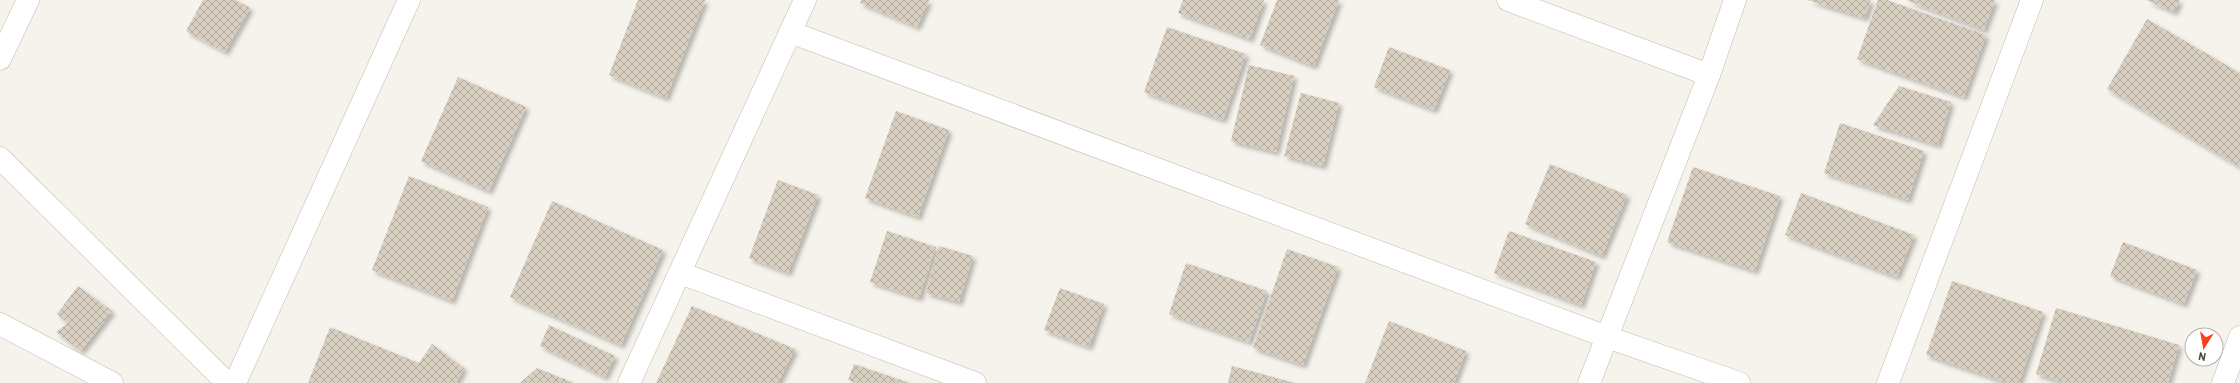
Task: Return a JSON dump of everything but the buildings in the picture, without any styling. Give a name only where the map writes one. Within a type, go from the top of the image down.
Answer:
[{"type":"street","points":[[0,59],[28,0]]},
{"type":"street","points":[[236,383],[409,0]]},
{"type":"street","points":[[629,383],[805,0]]},
{"type":"street","points":[[1508,0],[1709,75]]},
{"type":"street","points":[[1589,383],[1709,75],[1735,0]]},
{"type":"street","points":[[1888,383],[2032,0]]},
{"type":"street","points":[[790,32],[1607,337],[1739,383]]},
{"type":"street","points":[[0,158],[227,383]]},
{"type":"street","points":[[680,273],[975,383]]},
{"type":"street","points":[[0,324],[112,383]]},
{"type":"street","points":[[2223,383],[2240,337]]}]
